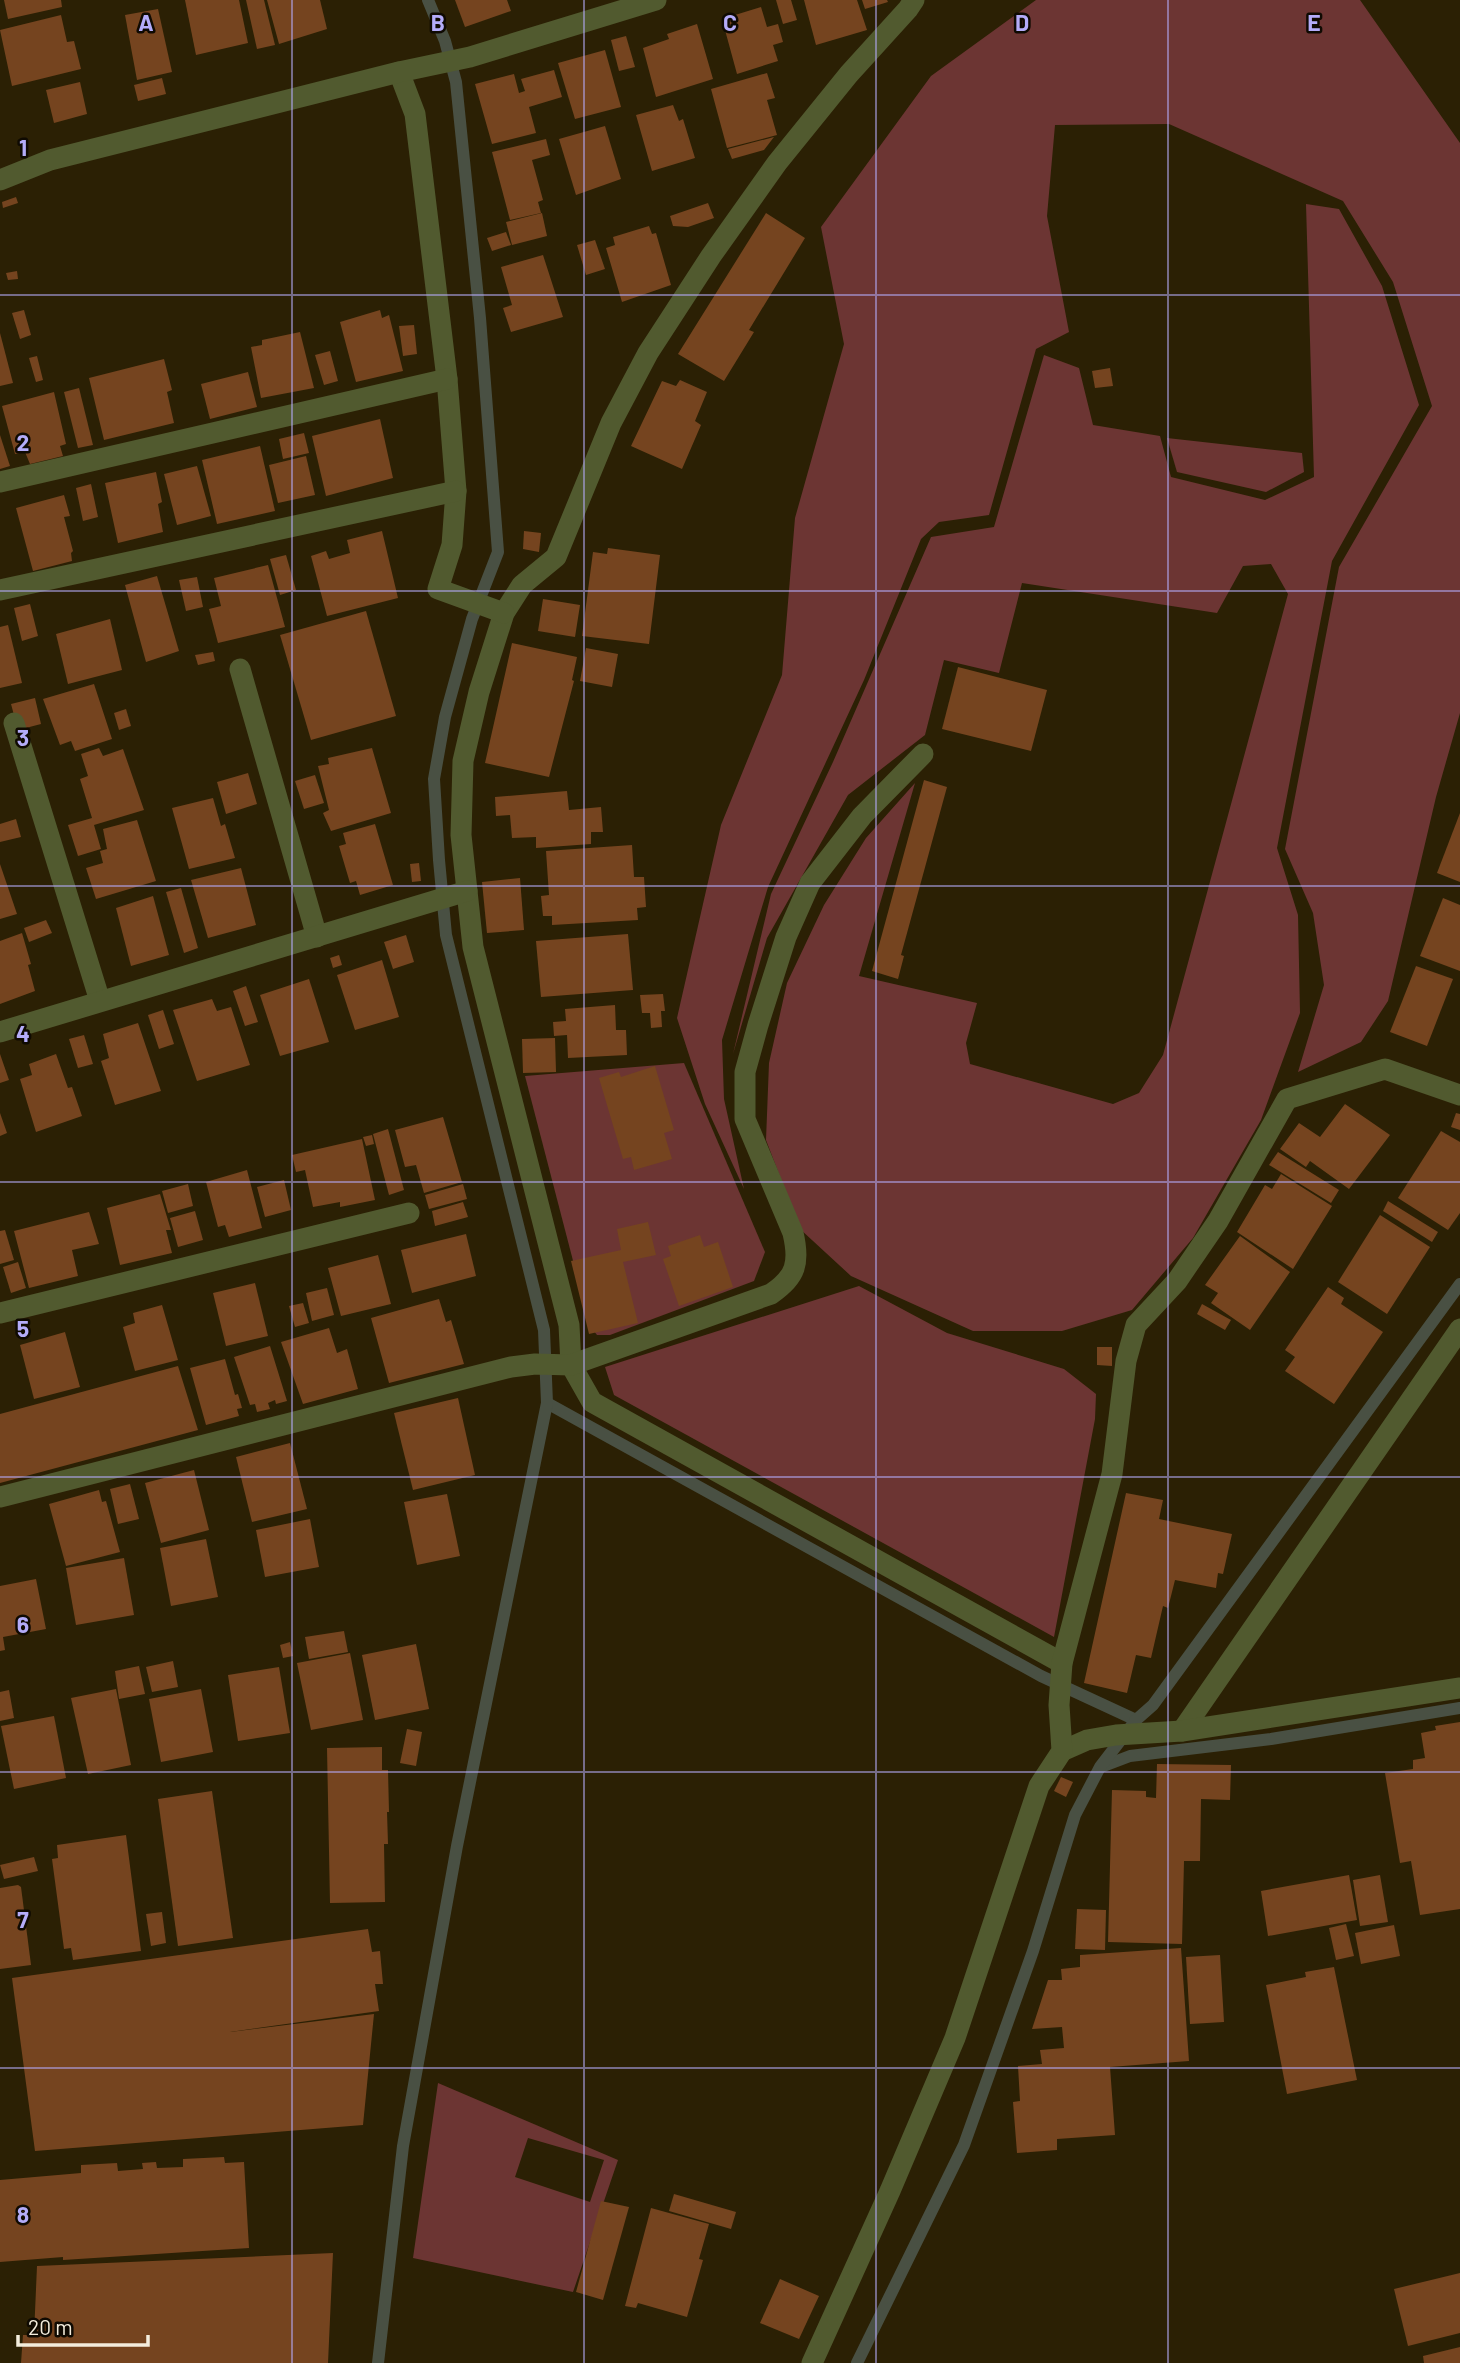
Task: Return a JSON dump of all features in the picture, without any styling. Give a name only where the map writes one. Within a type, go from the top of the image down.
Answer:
[{"type":"street","points":[[0,180],[50,160],[430,64],[470,57],[656,0]]},
{"type":"street","points":[[914,0],[785,153],[711,257],[648,354],[611,423],[556,557],[522,585],[497,611],[463,761],[460,894],[569,1325],[565,1366],[592,1402],[1062,1669]]},
{"type":"street","points":[[399,72],[415,114],[447,379],[456,491],[452,545],[438,589],[497,611]]},
{"type":"street","points":[[0,482],[447,379]]},
{"type":"street","points":[[0,590],[456,491]]},
{"type":"street","points":[[240,669],[317,937]]},
{"type":"street","points":[[14,723],[100,1001]]},
{"type":"street","points":[[0,1497],[498,1370],[535,1364],[565,1366],[771,1294],[785,1285],[795,1269],[797,1250],[793,1233],[746,1119],[746,1072],[758,1025],[786,937],[810,883],[862,816],[923,754]]},
{"type":"street","points":[[0,1032],[460,894]]},
{"type":"street","points":[[1062,1751],[1059,1705],[1062,1669],[1112,1474],[1126,1361],[1136,1325],[1177,1281],[1211,1231],[1287,1099],[1385,1069],[1460,1095]]},
{"type":"street","points":[[0,1313],[409,1213]]},
{"type":"street","points":[[1182,1731],[1460,1329]]},
{"type":"street","points":[[812,2363],[890,2191],[955,2038],[1039,1786],[1062,1751],[1087,1740],[1116,1735],[1182,1731],[1460,1688]]},
{"type":"shaded area","points":[[1036,0],[1360,0],[1460,143],[1460,713],[1436,797],[1388,1001],[1361,1042],[1298,1072],[1324,985],[1313,913],[1285,849],[1339,567],[1432,406],[1393,282],[1343,201],[1169,124],[1055,125],[1047,216],[1069,332],[1036,349],[989,515],[939,522],[921,539],[864,680],[768,887],[722,1040],[724,1099],[744,1189],[705,1104],[677,1018],[721,825],[782,675],[795,518],[844,344],[821,227],[931,76]]},
{"type":"shaded area","points":[[1306,204],[1339,209],[1382,286],[1419,405],[1332,561],[1277,848],[1298,915],[1300,1013],[1261,1120],[1193,1238],[1132,1310],[1062,1331],[973,1331],[851,1276],[800,1229],[766,1140],[769,1063],[787,983],[824,905],[866,838],[915,783],[859,976],[977,1003],[966,1043],[970,1064],[1113,1104],[1139,1093],[1163,1055],[1288,594],[1271,564],[1243,566],[1217,613],[1022,583],[999,673],[944,660],[925,735],[848,795],[767,938],[733,1054],[771,894],[833,762],[931,537],[994,527],[1044,355],[1079,368],[1093,425],[1160,436],[1171,477],[1265,500],[1314,477]]},
{"type":"shaded area","points":[[1167,438],[1302,453],[1304,472],[1266,492],[1177,472]]},
{"type":"shaded area","points":[[684,1063],[765,1252],[754,1281],[610,1335],[597,1335],[590,1326],[525,1076]]},
{"type":"shaded area","points":[[859,1286],[947,1333],[1064,1369],[1096,1394],[1095,1419],[1054,1637],[614,1395],[605,1367]]},
{"type":"shaded area","points":[[438,2083],[618,2160],[573,2292],[413,2258]],"holes":[[[528,2138],[604,2160],[590,2202],[515,2177]]]},
{"type":"building","points":[[4,0],[61,0],[62,7],[8,19]]},
{"type":"building","points":[[185,0],[239,0],[248,43],[196,55]]},
{"type":"building","points":[[246,0],[264,0],[275,45],[257,49]]},
{"type":"building","points":[[267,0],[320,0],[327,29],[279,44]]},
{"type":"building","points":[[455,0],[507,0],[511,11],[465,27]]},
{"type":"building","points":[[776,0],[791,0],[797,20],[783,24]]},
{"type":"building","points":[[804,0],[857,0],[867,30],[816,45]]},
{"type":"building","points":[[862,0],[887,0],[888,2],[865,9]]},
{"type":"building","points":[[761,7],[767,27],[778,24],[783,42],[773,45],[778,61],[737,74],[722,19]]},
{"type":"building","points":[[158,9],[172,72],[137,80],[125,15]]},
{"type":"building","points":[[61,15],[67,42],[74,41],[81,69],[12,86],[0,30]]},
{"type":"building","points":[[697,24],[713,79],[656,97],[643,48],[669,39],[667,34]]},
{"type":"building","points":[[626,36],[635,67],[619,71],[611,40]]},
{"type":"building","points":[[605,50],[621,107],[575,119],[558,63]]},
{"type":"building","points":[[554,70],[562,97],[529,107],[536,133],[492,144],[475,84],[514,74],[519,93],[525,91],[521,79]]},
{"type":"building","points":[[767,73],[775,98],[767,100],[777,135],[727,148],[711,89]]},
{"type":"building","points":[[162,78],[166,94],[138,101],[134,85]]},
{"type":"building","points":[[80,82],[87,114],[54,123],[46,90]]},
{"type":"building","points":[[673,105],[679,121],[683,119],[695,158],[652,171],[636,115]]},
{"type":"building","points":[[605,126],[621,179],[576,195],[559,139]]},
{"type":"building","points":[[774,137],[764,150],[732,159],[728,149]]},
{"type":"building","points":[[546,139],[550,155],[532,160],[543,200],[538,202],[541,213],[510,220],[492,152]]},
{"type":"building","points":[[16,197],[18,203],[3,208],[2,202]]},
{"type":"building","points":[[708,203],[714,218],[688,227],[673,226],[670,216]]},
{"type":"building","points":[[542,213],[547,236],[512,245],[506,222]]},
{"type":"building","points":[[766,213],[805,238],[749,330],[754,332],[724,381],[678,354]]},
{"type":"building","points":[[649,226],[652,234],[656,233],[671,285],[622,302],[606,248],[615,245],[613,237]]},
{"type":"building","points":[[506,232],[511,245],[492,251],[487,238]]},
{"type":"building","points":[[595,240],[605,269],[586,275],[577,245]]},
{"type":"building","points":[[543,255],[563,317],[511,332],[503,308],[512,305],[501,267]]},
{"type":"building","points":[[17,271],[18,279],[8,280],[6,273]]},
{"type":"building","points":[[24,310],[31,335],[20,339],[12,313]]},
{"type":"building","points":[[380,310],[382,318],[389,315],[403,371],[356,382],[340,322]]},
{"type":"building","points":[[414,325],[417,354],[403,356],[399,326]]},
{"type":"building","points":[[300,332],[314,388],[261,398],[251,347],[262,345],[262,340]]},
{"type":"building","points":[[0,333],[13,383],[0,386]]},
{"type":"building","points":[[330,351],[338,381],[324,385],[315,355]]},
{"type":"building","points":[[37,356],[43,380],[36,382],[29,358]]},
{"type":"building","points":[[164,359],[172,390],[167,392],[174,423],[104,440],[89,378]]},
{"type":"building","points":[[1110,368],[1113,386],[1095,388],[1092,371]]},
{"type":"building","points":[[248,372],[257,407],[210,419],[201,384]]},
{"type":"building","points":[[680,380],[707,392],[695,421],[701,425],[682,469],[631,446],[662,381],[676,386]]},
{"type":"building","points":[[79,388],[93,445],[78,448],[64,392]]},
{"type":"building","points":[[54,392],[66,444],[60,446],[63,456],[30,464],[25,452],[15,454],[2,406]]},
{"type":"building","points":[[380,419],[393,478],[326,496],[312,436]]},
{"type":"building","points":[[304,433],[309,453],[283,459],[279,439]]},
{"type":"building","points":[[0,435],[10,466],[0,469]]},
{"type":"building","points":[[260,446],[275,511],[217,524],[202,460]]},
{"type":"building","points":[[306,456],[315,495],[278,503],[269,465]]},
{"type":"building","points":[[197,466],[211,516],[177,525],[164,474]]},
{"type":"building","points":[[156,472],[162,502],[158,504],[163,532],[118,543],[105,483]]},
{"type":"building","points":[[91,484],[98,517],[83,521],[76,488]]},
{"type":"building","points":[[64,495],[70,516],[64,517],[73,551],[72,561],[33,571],[16,508]]},
{"type":"building","points":[[382,531],[398,598],[327,616],[311,556],[326,551],[329,559],[350,553],[347,540]]},
{"type":"building","points":[[524,531],[541,533],[539,552],[523,549]]},
{"type":"building","points":[[608,548],[660,555],[649,644],[582,636],[593,552],[607,554]]},
{"type":"building","points":[[286,555],[296,590],[280,595],[270,559]]},
{"type":"building","points":[[268,565],[285,627],[218,643],[209,609],[221,606],[214,578]]},
{"type":"building","points":[[157,576],[179,651],[146,662],[125,585]]},
{"type":"building","points":[[197,577],[203,607],[186,611],[179,580]]},
{"type":"building","points":[[543,599],[580,605],[575,637],[538,631]]},
{"type":"building","points":[[30,604],[38,636],[22,641],[14,608]]},
{"type":"building","points":[[366,611],[396,716],[311,740],[280,635]]},
{"type":"building","points":[[110,619],[122,670],[68,684],[56,634]]},
{"type":"building","points":[[8,625],[22,683],[0,688],[0,627]]},
{"type":"building","points":[[512,643],[577,657],[572,680],[574,681],[549,777],[485,763]]},
{"type":"building","points":[[586,648],[618,654],[612,687],[580,681]]},
{"type":"building","points":[[213,652],[215,661],[198,665],[195,655]]},
{"type":"building","points":[[958,667],[1047,690],[1031,751],[942,729]]},
{"type":"building","points":[[94,684],[112,739],[75,751],[71,741],[60,745],[43,699]]},
{"type":"building","points":[[35,698],[41,724],[18,730],[11,704]]},
{"type":"building","points":[[126,709],[131,726],[119,730],[114,713]]},
{"type":"building","points":[[99,748],[103,756],[123,749],[144,810],[94,825],[101,849],[78,856],[68,825],[92,818],[80,779],[88,776],[81,754]]},
{"type":"building","points":[[372,748],[391,813],[331,831],[323,813],[329,810],[318,766],[329,764],[328,758]]},
{"type":"building","points":[[248,773],[257,804],[226,814],[217,782]]},
{"type":"building","points":[[315,775],[324,803],[304,809],[295,781]]},
{"type":"building","points":[[924,780],[947,787],[901,955],[904,956],[898,979],[872,971]]},
{"type":"building","points":[[567,791],[569,810],[601,807],[603,832],[591,832],[591,844],[536,848],[536,837],[512,838],[510,815],[496,816],[495,797]]},
{"type":"building","points":[[213,798],[221,826],[225,824],[235,858],[189,869],[172,808]]},
{"type":"building","points":[[1460,813],[1460,882],[1437,873]]},
{"type":"building","points":[[16,819],[21,837],[0,842],[0,824]]},
{"type":"building","points":[[137,820],[156,881],[96,899],[86,868],[103,863],[100,851],[107,849],[103,829]]},
{"type":"building","points":[[375,824],[393,885],[360,895],[356,881],[350,883],[339,846],[346,844],[343,833]]},
{"type":"building","points":[[632,845],[634,877],[644,877],[646,907],[637,908],[638,920],[552,925],[552,916],[543,916],[541,896],[549,895],[546,851]]},
{"type":"building","points":[[419,863],[421,881],[412,882],[410,864]]},
{"type":"building","points":[[0,864],[17,914],[0,919]]},
{"type":"building","points":[[241,868],[256,925],[208,938],[191,880]]},
{"type":"building","points":[[520,878],[524,930],[487,933],[482,882]]},
{"type":"building","points":[[181,888],[198,948],[184,953],[166,892]]},
{"type":"building","points":[[153,896],[169,955],[131,966],[116,908]]},
{"type":"building","points":[[1443,898],[1460,905],[1460,971],[1420,956]]},
{"type":"building","points":[[46,920],[52,933],[29,942],[24,928]]},
{"type":"building","points":[[22,933],[35,991],[0,1004],[0,941]]},
{"type":"building","points":[[628,934],[633,990],[541,997],[536,941]]},
{"type":"building","points":[[406,935],[414,962],[393,969],[384,942]]},
{"type":"building","points":[[339,955],[342,965],[333,968],[330,958]]},
{"type":"building","points":[[382,960],[399,1017],[355,1030],[337,975]]},
{"type":"building","points":[[1416,966],[1453,979],[1427,1046],[1390,1032]]},
{"type":"building","points":[[309,979],[329,1042],[280,1056],[260,995]]},
{"type":"building","points":[[246,986],[258,1022],[245,1026],[233,991]]},
{"type":"building","points":[[663,994],[665,1011],[661,1011],[662,1027],[651,1028],[650,1013],[642,1013],[640,995]]},
{"type":"building","points":[[212,999],[217,1011],[231,1007],[250,1065],[197,1081],[173,1010]]},
{"type":"building","points":[[615,1005],[616,1030],[626,1030],[627,1055],[568,1058],[567,1035],[554,1036],[553,1022],[566,1021],[565,1009]]},
{"type":"building","points":[[163,1010],[174,1044],[159,1049],[148,1015]]},
{"type":"building","points":[[138,1023],[161,1091],[115,1105],[101,1061],[109,1058],[103,1034]]},
{"type":"building","points":[[84,1035],[93,1064],[78,1068],[69,1039]]},
{"type":"building","points":[[555,1038],[556,1072],[523,1073],[522,1039]]},
{"type":"building","points":[[0,1054],[9,1080],[0,1083]]},
{"type":"building","points":[[56,1054],[82,1116],[36,1132],[20,1079],[32,1075],[29,1064]]},
{"type":"building","points":[[655,1066],[674,1130],[664,1133],[672,1159],[634,1170],[631,1157],[623,1159],[599,1078],[619,1072],[621,1077]]},
{"type":"building","points":[[1345,1104],[1390,1135],[1349,1189],[1310,1161],[1306,1167],[1280,1149],[1299,1123],[1320,1137]]},
{"type":"building","points":[[0,1113],[7,1133],[0,1136]]},
{"type":"building","points":[[1456,1113],[1460,1114],[1460,1130],[1451,1127]]},
{"type":"building","points":[[443,1117],[462,1182],[424,1193],[416,1165],[405,1167],[395,1130]]},
{"type":"building","points":[[388,1129],[404,1190],[389,1195],[373,1134]]},
{"type":"building","points":[[1441,1131],[1460,1142],[1460,1213],[1448,1230],[1398,1198]]},
{"type":"building","points":[[372,1135],[374,1144],[366,1146],[363,1137]]},
{"type":"building","points":[[362,1139],[375,1200],[340,1207],[340,1202],[313,1207],[305,1170],[296,1172],[292,1155]]},
{"type":"building","points":[[1278,1152],[1339,1190],[1331,1203],[1269,1165]]},
{"type":"building","points":[[247,1170],[262,1228],[229,1237],[225,1225],[218,1227],[206,1182]]},
{"type":"building","points":[[1281,1174],[1332,1206],[1293,1269],[1237,1232],[1265,1185],[1272,1189]]},
{"type":"building","points":[[284,1180],[291,1210],[265,1217],[257,1187]]},
{"type":"building","points":[[188,1184],[193,1206],[168,1213],[162,1191]]},
{"type":"building","points":[[463,1184],[467,1199],[429,1209],[425,1195]]},
{"type":"building","points":[[160,1194],[171,1230],[166,1230],[172,1253],[120,1265],[107,1208]]},
{"type":"building","points":[[1388,1201],[1438,1232],[1432,1242],[1383,1211]]},
{"type":"building","points":[[463,1202],[468,1217],[435,1226],[432,1211]]},
{"type":"building","points":[[195,1211],[203,1240],[178,1247],[170,1218]]},
{"type":"building","points":[[89,1212],[99,1244],[72,1250],[78,1276],[29,1288],[14,1231]]},
{"type":"building","points":[[1380,1215],[1430,1247],[1387,1314],[1338,1282]]},
{"type":"building","points":[[648,1222],[656,1255],[623,1262],[638,1323],[589,1334],[571,1261],[621,1250],[617,1229]]},
{"type":"building","points":[[5,1230],[14,1260],[0,1264],[0,1231]]},
{"type":"building","points":[[466,1234],[476,1276],[412,1293],[401,1250]]},
{"type":"building","points":[[700,1235],[704,1247],[718,1242],[733,1287],[679,1306],[663,1259],[671,1256],[668,1246]]},
{"type":"building","points":[[1240,1236],[1290,1272],[1250,1330],[1211,1303],[1218,1293],[1205,1285]]},
{"type":"building","points":[[378,1255],[391,1304],[341,1316],[328,1268]]},
{"type":"building","points":[[18,1262],[26,1288],[11,1293],[3,1267]]},
{"type":"building","points":[[255,1283],[268,1336],[226,1346],[213,1293]]},
{"type":"building","points":[[1328,1287],[1344,1298],[1341,1304],[1383,1332],[1334,1404],[1285,1371],[1295,1357],[1285,1350]]},
{"type":"building","points":[[327,1288],[334,1315],[312,1321],[306,1293]]},
{"type":"building","points":[[439,1299],[446,1322],[451,1320],[464,1364],[389,1383],[371,1318]]},
{"type":"building","points":[[303,1303],[309,1323],[295,1327],[289,1306]]},
{"type":"building","points":[[1202,1304],[1231,1320],[1225,1330],[1197,1314]]},
{"type":"building","points":[[162,1305],[178,1360],[135,1371],[123,1327],[135,1323],[133,1313]]},
{"type":"building","points":[[329,1328],[337,1353],[347,1349],[358,1389],[303,1404],[281,1342]]},
{"type":"building","points":[[65,1332],[80,1387],[34,1399],[20,1345]]},
{"type":"building","points":[[270,1346],[287,1401],[276,1404],[275,1400],[268,1403],[270,1409],[257,1412],[255,1404],[250,1405],[234,1357]]},
{"type":"building","points":[[1097,1347],[1112,1347],[1112,1366],[1097,1365]]},
{"type":"building","points":[[225,1359],[235,1395],[238,1394],[242,1408],[237,1409],[239,1416],[206,1425],[190,1368]]},
{"type":"building","points":[[178,1366],[198,1430],[0,1483],[0,1414]]},
{"type":"building","points":[[458,1398],[475,1475],[413,1490],[394,1413]]},
{"type":"building","points":[[290,1443],[307,1509],[252,1522],[236,1457]]},
{"type":"building","points":[[194,1470],[209,1530],[161,1543],[145,1483]]},
{"type":"building","points":[[130,1484],[139,1519],[118,1524],[110,1489]]},
{"type":"building","points":[[99,1490],[102,1502],[106,1501],[120,1552],[66,1566],[49,1504]]},
{"type":"building","points":[[1126,1493],[1163,1500],[1159,1519],[1232,1534],[1223,1574],[1218,1573],[1216,1588],[1175,1580],[1168,1608],[1163,1606],[1151,1658],[1136,1655],[1127,1693],[1084,1683]]},
{"type":"building","points":[[447,1494],[460,1556],[417,1565],[404,1502]]},
{"type":"building","points":[[310,1519],[319,1567],[265,1577],[256,1530]]},
{"type":"building","points":[[206,1539],[218,1597],[171,1606],[160,1548]]},
{"type":"building","points":[[124,1558],[134,1615],[76,1625],[66,1568]]},
{"type":"building","points":[[36,1579],[46,1629],[3,1637],[5,1650],[0,1651],[0,1586]]},
{"type":"building","points":[[344,1631],[348,1652],[309,1659],[305,1637]]},
{"type":"building","points":[[290,1642],[293,1656],[283,1658],[280,1645]]},
{"type":"building","points":[[416,1644],[429,1709],[375,1720],[362,1655]]},
{"type":"building","points":[[350,1653],[363,1720],[311,1730],[297,1663]]},
{"type":"building","points":[[173,1661],[178,1687],[152,1692],[146,1667]]},
{"type":"building","points":[[139,1666],[145,1694],[119,1699],[115,1671]]},
{"type":"building","points":[[279,1667],[290,1733],[238,1741],[228,1675]]},
{"type":"building","points":[[116,1689],[131,1765],[88,1774],[71,1698]]},
{"type":"building","points":[[201,1689],[213,1752],[161,1762],[149,1699]]},
{"type":"building","points":[[9,1690],[14,1718],[0,1721],[0,1692]]},
{"type":"building","points":[[54,1716],[66,1778],[14,1789],[1,1726]]},
{"type":"building","points":[[1460,1722],[1460,1909],[1420,1915],[1411,1861],[1400,1863],[1385,1773],[1413,1769],[1413,1760],[1425,1758],[1421,1733],[1436,1730],[1435,1726]]},
{"type":"building","points":[[407,1729],[422,1732],[416,1766],[400,1763]]},
{"type":"building","points":[[382,1747],[382,1770],[388,1770],[389,1812],[388,1844],[384,1844],[385,1902],[330,1903],[327,1748]]},
{"type":"building","points":[[1157,1764],[1231,1765],[1230,1800],[1201,1799],[1200,1861],[1184,1861],[1182,1944],[1108,1942],[1112,1790],[1146,1791],[1146,1797],[1156,1798]]},
{"type":"building","points":[[1061,1777],[1073,1782],[1066,1797],[1054,1791]]},
{"type":"building","points":[[212,1791],[233,1938],[178,1946],[158,1799]]},
{"type":"building","points":[[126,1835],[141,1951],[73,1960],[71,1948],[64,1949],[52,1859],[58,1858],[57,1845]]},
{"type":"building","points":[[34,1857],[38,1871],[4,1879],[0,1865]]},
{"type":"building","points":[[1349,1875],[1357,1920],[1268,1936],[1261,1891]]},
{"type":"building","points":[[1380,1875],[1388,1922],[1360,1926],[1353,1880]]},
{"type":"building","points":[[18,1885],[21,1887],[31,1965],[0,1969],[0,1888]]},
{"type":"building","points":[[1077,1909],[1106,1910],[1105,1950],[1075,1949]]},
{"type":"building","points":[[162,1912],[166,1943],[151,1946],[146,1914]]},
{"type":"building","points":[[1346,1924],[1354,1956],[1336,1960],[1329,1928]]},
{"type":"building","points":[[1394,1925],[1400,1956],[1361,1964],[1355,1933]]},
{"type":"building","points":[[368,1929],[372,1952],[380,1951],[383,1984],[375,1984],[379,2011],[230,2032],[374,2014],[363,2125],[35,2151],[12,1978]]},
{"type":"building","points":[[1181,1948],[1189,2061],[1110,2067],[1115,2135],[1057,2139],[1057,2150],[1017,2153],[1013,2102],[1020,2101],[1018,2066],[1042,2064],[1040,2050],[1064,2048],[1062,2027],[1032,2029],[1048,1980],[1062,1980],[1061,1969],[1080,1967],[1080,1955]]},
{"type":"building","points":[[1220,1955],[1224,2022],[1190,2024],[1186,1957]]},
{"type":"building","points":[[1334,1967],[1357,2080],[1287,2094],[1266,1985],[1306,1977],[1305,1972]]},
{"type":"building","points":[[224,2157],[225,2163],[244,2162],[249,2248],[0,2262],[0,2180],[81,2173],[81,2165],[117,2163],[118,2171],[143,2169],[142,2163],[156,2162],[157,2168],[183,2167],[183,2159]]},
{"type":"building","points":[[674,2194],[736,2212],[731,2229],[669,2211]]},
{"type":"building","points":[[601,2201],[629,2207],[603,2300],[576,2292]]},
{"type":"building","points":[[651,2208],[709,2224],[699,2259],[703,2260],[687,2317],[638,2303],[636,2308],[625,2306]]},
{"type":"building","points":[[333,2253],[328,2363],[21,2363],[23,2335],[34,2335],[37,2266]]},
{"type":"building","points":[[1460,2273],[1460,2333],[1408,2346],[1394,2289]]},
{"type":"building","points":[[780,2279],[819,2296],[799,2339],[760,2323]]},
{"type":"building","points":[[1460,2347],[1460,2363],[1424,2363],[1423,2356]]},
{"type":"waterway","points":[[378,2363],[403,2146],[457,1846],[547,1403],[544,1330],[446,935],[439,860],[434,779],[445,717],[472,619],[498,552],[480,318],[456,82],[445,41],[428,0]]},
{"type":"waterway","points":[[857,2363],[964,2145],[1033,1951],[1075,1815],[1100,1767],[1136,1720],[1153,1705],[1460,1284]]},
{"type":"waterway","points":[[547,1403],[1041,1676],[1136,1720]]},
{"type":"waterway","points":[[1101,1767],[1130,1756],[1271,1739],[1460,1708]]}]
